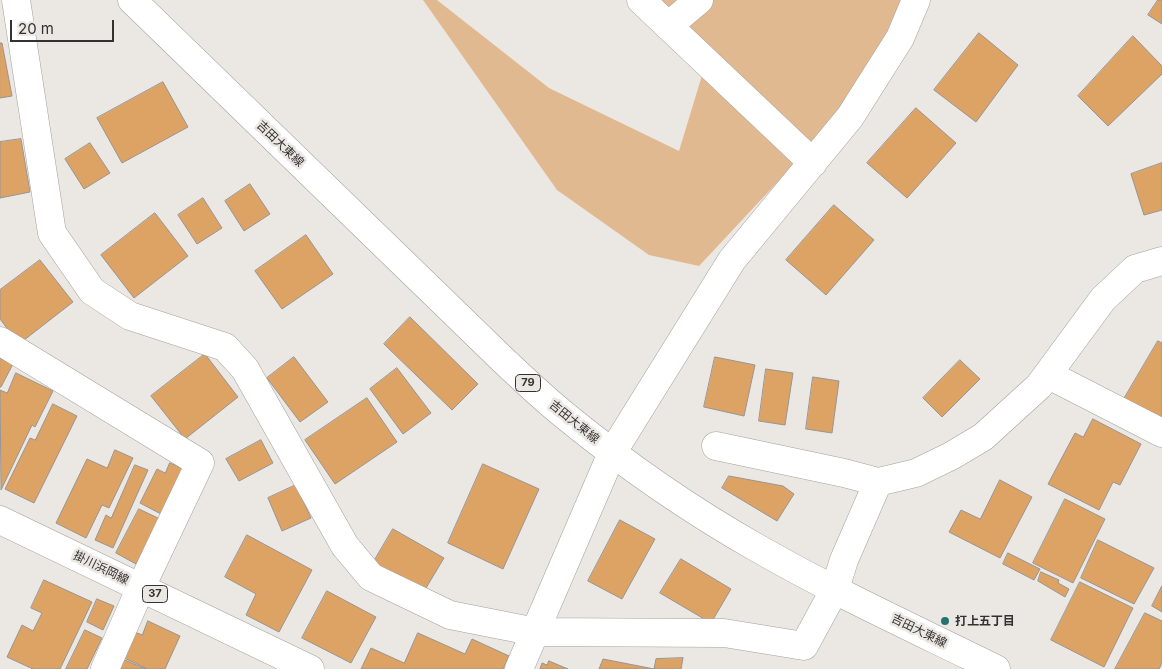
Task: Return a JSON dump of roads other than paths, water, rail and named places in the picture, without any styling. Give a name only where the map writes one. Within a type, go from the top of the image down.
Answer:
[{"type":"street","points":[[16,0],[52,233],[92,291],[130,316],[225,347],[245,369],[345,546],[372,576],[450,615],[536,632],[724,634],[804,646],[834,589],[844,560],[878,482]]},
{"type":"street","name":"吉田大東線","points":[[132,0],[501,358],[561,412],[612,452],[685,504],[759,549],[834,589],[996,669]]},
{"type":"street","points":[[641,0],[813,163]]},
{"type":"street","points":[[668,26],[699,0]]},
{"type":"street","points":[[519,669],[612,452],[732,260],[850,117],[900,38],[916,0]]},
{"type":"street","points":[[716,446],[844,472],[878,482],[916,473],[951,456],[983,437],[1049,375],[1103,299],[1135,269],[1162,262]]},
{"type":"street","points":[[0,341],[200,463],[141,587],[105,669]]},
{"type":"street","points":[[1049,375],[1162,433]]},
{"type":"street","name":"掛川浜岡線","points":[[0,520],[310,669]]},
{"type":"place","name":"打上五丁目","points":[[945,621]]}]
